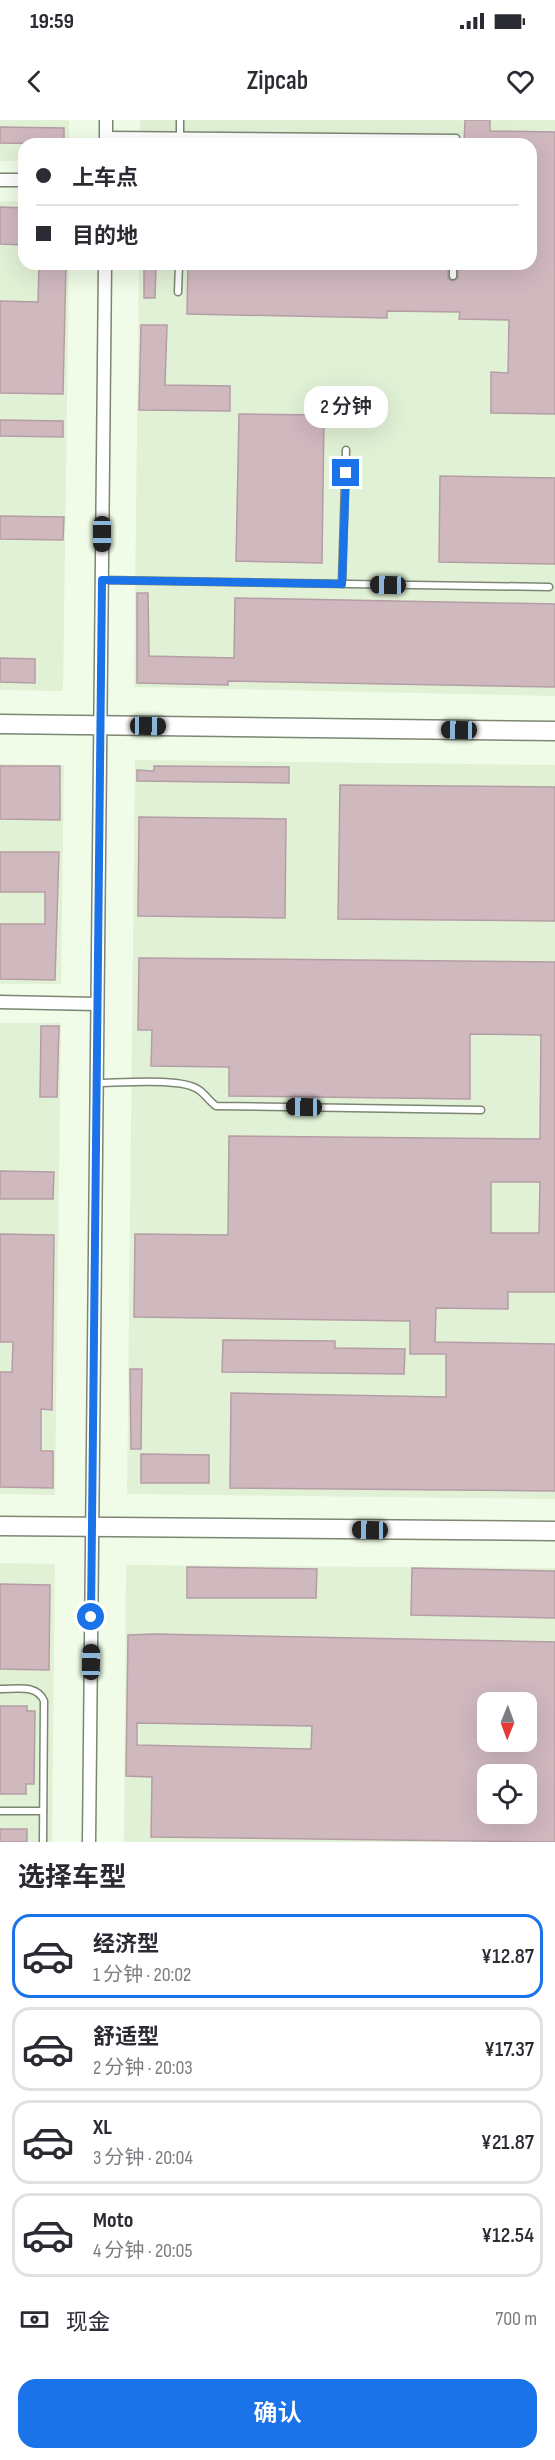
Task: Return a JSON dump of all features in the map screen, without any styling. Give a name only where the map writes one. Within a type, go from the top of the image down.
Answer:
[{"type":"street","points":[[106,120],[106,138]]},
{"type":"street","points":[[0,180],[18,180]]},
{"type":"street","points":[[89,1842],[105,270]]},
{"type":"street","points":[[0,724],[555,731]]},
{"type":"street","points":[[0,1002],[97,1004]]},
{"type":"street","points":[[0,1526],[555,1531]]},
{"type":"lane","points":[[180,120],[180,136]]},
{"type":"lane","points":[[143,138],[180,136],[456,138]]},
{"type":"lane","points":[[178,292],[179,270]]},
{"type":"lane","points":[[453,270],[453,276]]},
{"type":"lane","points":[[342,584],[346,450]]},
{"type":"lane","points":[[102,580],[549,587]]},
{"type":"lane","points":[[96,1083],[185,1084],[200,1090],[205,1098],[216,1106],[481,1110]]},
{"type":"lane","points":[[0,1689],[34,1689],[40,1693],[44,1701],[43,1842]]},
{"type":"lane","points":[[0,1811],[44,1811]]},
{"type":"shaded area","points":[[0,120],[69,120],[69,138],[18,138],[18,161],[0,161]]},
{"type":"shaded area","points":[[140,120],[555,120],[555,696],[134,687],[139,270],[537,270],[537,138],[140,138]]},
{"type":"shaded area","points":[[0,201],[18,202],[18,270],[69,270],[63,691],[0,690]]},
{"type":"shaded area","points":[[135,760],[555,765],[555,1499],[127,1494]]},
{"type":"shaded area","points":[[0,764],[64,765],[61,984],[0,984]]},
{"type":"shaded area","points":[[0,1023],[61,1023],[55,1495],[0,1494]]},
{"type":"shaded area","points":[[0,1563],[55,1564],[52,1842],[0,1842]]},
{"type":"shaded area","points":[[126,1565],[555,1568],[555,1842],[124,1842]]},
{"type":"building","points":[[465,120],[490,120],[490,131],[555,132],[555,414],[491,413],[491,372],[508,373],[509,320],[459,319],[460,312],[387,311],[387,318],[187,314],[188,270],[448,270],[448,278],[452,281],[458,278],[458,270],[537,270],[537,138],[464,138]]},
{"type":"building","points":[[0,127],[64,128],[64,138],[18,138],[18,143],[0,143]]},
{"type":"building","points":[[0,207],[18,208],[18,245],[0,244]]},
{"type":"building","points":[[39,270],[66,270],[63,394],[0,393],[0,301],[38,302]]},
{"type":"building","points":[[144,270],[156,270],[155,298],[144,298]]},
{"type":"building","points":[[141,325],[167,325],[165,385],[230,386],[230,411],[139,410]]},
{"type":"building","points":[[239,414],[324,415],[322,563],[236,561]]},
{"type":"building","points":[[0,420],[63,421],[63,437],[0,436]]},
{"type":"building","points":[[440,476],[555,478],[555,564],[439,562]]},
{"type":"building","points":[[0,516],[64,517],[63,540],[0,539]]},
{"type":"building","points":[[137,593],[148,593],[149,656],[234,658],[235,598],[555,604],[555,687],[228,681],[228,685],[137,683]]},
{"type":"building","points":[[0,658],[35,659],[35,683],[0,682]]},
{"type":"building","points":[[0,766],[60,766],[60,820],[0,819]]},
{"type":"building","points":[[154,766],[289,767],[289,783],[137,781],[137,770],[154,771]]},
{"type":"building","points":[[340,785],[555,787],[555,921],[338,919]]},
{"type":"building","points":[[139,817],[286,819],[285,918],[138,916]]},
{"type":"building","points":[[0,852],[59,852],[55,980],[0,979],[0,924],[45,924],[45,892],[0,892]]},
{"type":"building","points":[[139,958],[555,962],[555,1292],[508,1292],[508,1309],[436,1308],[435,1342],[555,1344],[555,1491],[230,1488],[231,1393],[446,1397],[446,1354],[410,1354],[410,1321],[134,1317],[135,1234],[228,1235],[229,1136],[540,1139],[541,1035],[470,1034],[470,1099],[229,1096],[229,1067],[151,1066],[152,1030],[138,1030]],"holes":[[[491,1182],[540,1182],[539,1233],[491,1233]]]},
{"type":"building","points":[[41,1026],[59,1026],[57,1097],[40,1097]]},
{"type":"building","points":[[0,1171],[54,1172],[53,1199],[0,1199]]},
{"type":"building","points":[[0,1234],[54,1235],[52,1410],[41,1409],[41,1451],[53,1451],[53,1488],[0,1487],[0,1372],[12,1372],[13,1342],[0,1342]]},
{"type":"building","points":[[223,1340],[335,1341],[335,1348],[405,1349],[404,1374],[222,1372]]},
{"type":"building","points":[[130,1369],[142,1369],[141,1449],[131,1449]]},
{"type":"building","points":[[141,1454],[209,1455],[209,1483],[141,1483]]},
{"type":"building","points":[[187,1567],[317,1569],[316,1598],[187,1598]]},
{"type":"building","points":[[412,1568],[555,1571],[555,1618],[411,1615]]},
{"type":"building","points":[[0,1584],[50,1585],[49,1670],[0,1669]]},
{"type":"building","points":[[128,1635],[555,1642],[555,1842],[151,1837],[152,1777],[126,1776]],"holes":[[[137,1723],[312,1726],[311,1749],[137,1745]]]},
{"type":"building","points":[[0,1706],[27,1706],[27,1711],[35,1711],[34,1784],[26,1784],[26,1794],[0,1794]]},
{"type":"building","points":[[0,1829],[27,1829],[27,1842],[0,1842]]},
{"type":"route","points":[[91,1617],[102,580],[342,584],[346,473]]}]
